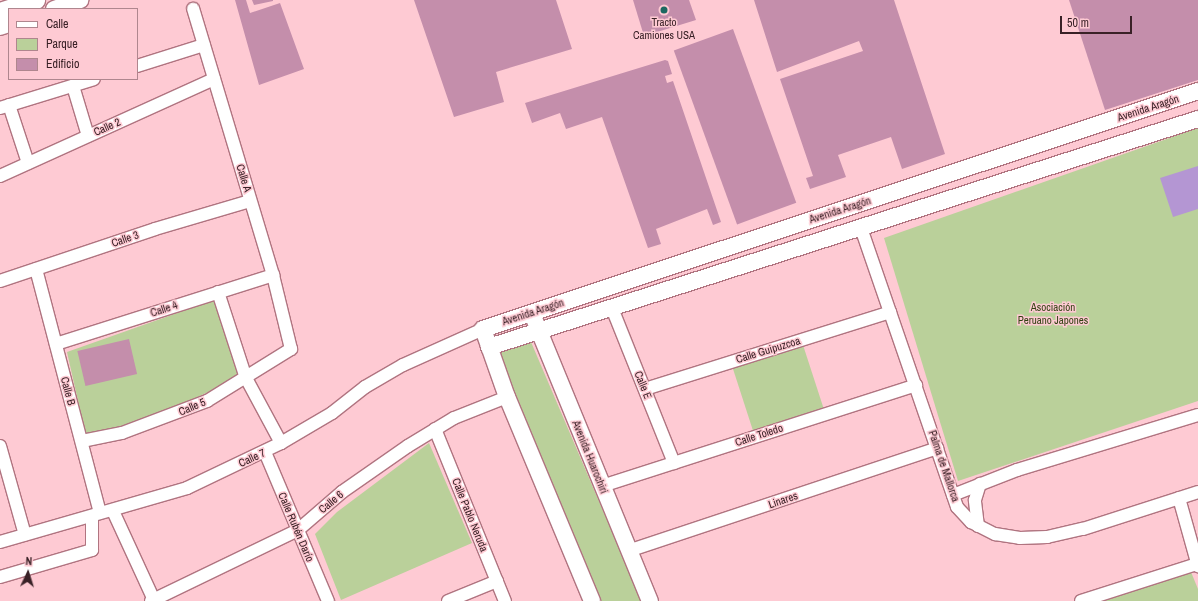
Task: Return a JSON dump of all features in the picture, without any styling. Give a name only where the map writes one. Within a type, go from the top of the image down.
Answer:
[{"type":"main road","points":[[11,8],[25,3]]},
{"type":"street","points":[[57,8],[80,0]]},
{"type":"street","name":"Calle A","points":[[193,9],[273,275],[292,349]]},
{"type":"street","points":[[138,66],[204,45]]},
{"type":"street","name":"Calle 2","points":[[0,176],[214,79]]},
{"type":"street","points":[[28,163],[4,107],[91,80]]},
{"type":"street","points":[[73,86],[88,136]]},
{"type":"street","name":"Avenida Aragón","points":[[483,328],[1198,91]]},
{"type":"street","name":"Avenida Aragón","points":[[489,348],[1198,119]]},
{"type":"street","name":"Calle 3","points":[[0,281],[155,229],[250,200]]},
{"type":"street","name":"Palma de Mallorca","points":[[861,228],[957,506],[971,522],[995,534],[1020,538],[1046,537],[1083,529],[1198,492]]},
{"type":"street","name":"Calle B","points":[[0,577],[92,550],[96,515],[82,441],[36,269]]},
{"type":"street","name":"Calle 4","points":[[56,344],[273,275]]},
{"type":"street","points":[[218,292],[246,378],[281,443]]},
{"type":"street","name":"Calle E","points":[[612,308],[674,462]]},
{"type":"street","name":"Avenida Huarochirí","points":[[531,312],[628,551],[650,601]]},
{"type":"street","name":"Calle Guipuzcoa","points":[[645,389],[890,312]]},
{"type":"street","points":[[483,328],[507,397],[592,601]]},
{"type":"street","name":"Calle 7","points":[[0,542],[113,511],[187,488],[265,452],[281,443],[332,413],[365,387],[402,365],[483,328]]},
{"type":"street","name":"Calle 5","points":[[82,441],[122,433],[207,401],[292,349]]},
{"type":"street","name":"Calle Toledo","points":[[602,486],[916,385]]},
{"type":"street","name":"Calle 6","points":[[153,600],[298,530],[342,492],[435,429],[454,418],[507,397]]},
{"type":"street","points":[[953,494],[1017,470],[1198,415]]},
{"type":"street","name":"Calle Pablo Neruda","points":[[435,429],[505,601]]},
{"type":"street","points":[[0,446],[25,535]]},
{"type":"street","name":"Linares","points":[[628,551],[937,448]]},
{"type":"street","name":"Calle Rubén Darío","points":[[265,452],[328,601]]},
{"type":"street","points":[[978,526],[975,500],[980,484]]},
{"type":"street","points":[[1081,601],[1198,565],[1179,498]]},
{"type":"street","points":[[113,511],[153,600]]},
{"type":"street","points":[[448,601],[497,581]]},
{"type":"green space","name":"Asociación Peruano Japones","points":[[1198,128],[1198,401],[958,481],[884,238]]},
{"type":"green space","points":[[217,300],[243,375],[161,415],[86,437],[67,352]]},
{"type":"green space","points":[[531,342],[643,601],[600,601],[512,398],[498,348]]},
{"type":"green space","points":[[803,345],[823,408],[753,431],[733,368]]},
{"type":"green space","points":[[429,443],[472,543],[341,600],[315,534],[337,512]]},
{"type":"green space","points":[[1191,572],[1198,589],[1198,601],[1104,601]]},
{"type":"shaded area","points":[[1198,166],[1198,209],[1173,217],[1160,178]]},
{"type":"building","points":[[235,0],[246,0],[250,13],[280,3],[304,69],[259,85]]},
{"type":"building","points":[[252,0],[273,0],[273,1],[254,5]]},
{"type":"building","points":[[414,0],[556,0],[572,49],[496,72],[504,102],[454,117]]},
{"type":"building","name":"Tracto Camiones USA","points":[[633,0],[689,0],[696,20],[644,36]]},
{"type":"building","points":[[754,0],[894,0],[945,154],[902,169],[891,137],[838,155],[846,177],[810,189],[806,178],[813,176],[780,79],[863,51],[859,41],[777,72]]},
{"type":"building","points":[[1069,0],[1198,0],[1198,80],[1105,110]]},
{"type":"building","points":[[733,29],[796,203],[737,224],[674,51]]},
{"type":"building","points":[[665,60],[668,61],[672,74],[665,76],[667,83],[673,81],[721,222],[713,225],[707,209],[656,229],[661,244],[648,248],[602,117],[566,129],[560,113],[532,123],[525,103]]},
{"type":"building","points":[[129,339],[137,374],[85,386],[77,351]]},
{"type":"place","name":"Tracto Camiones USA","points":[[664,10]]}]
